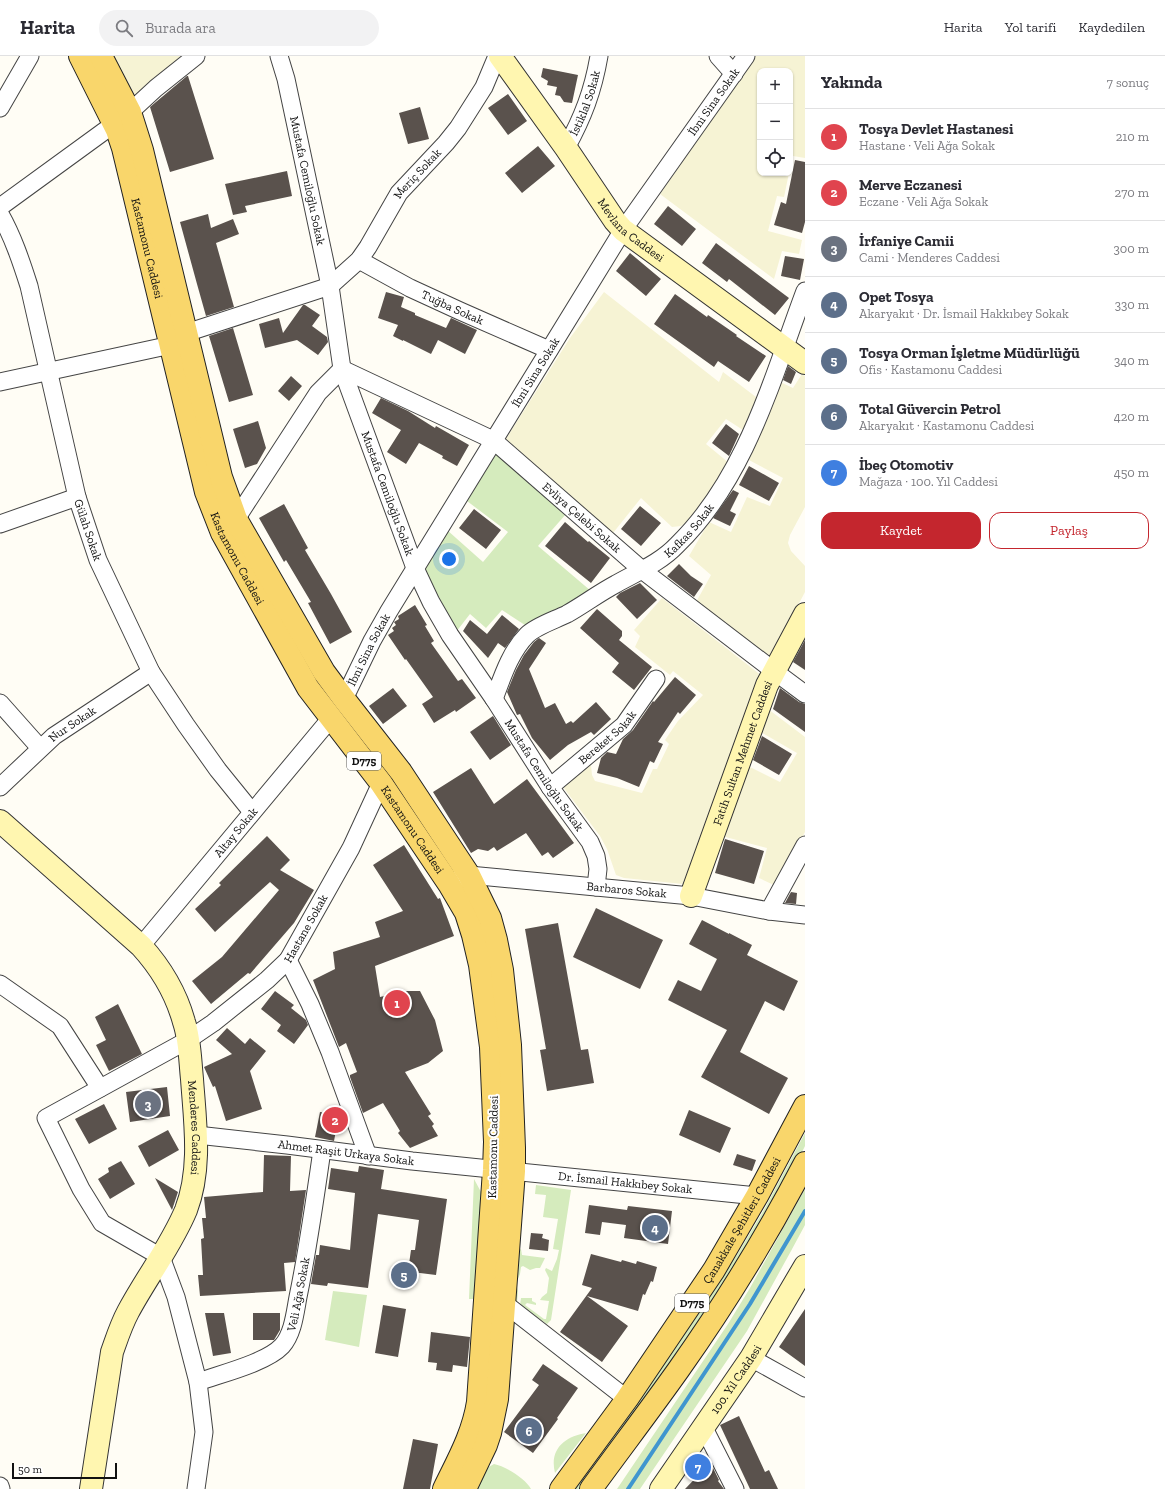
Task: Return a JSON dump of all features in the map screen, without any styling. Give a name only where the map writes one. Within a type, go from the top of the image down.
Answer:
[{"type":"main road","name":"Kastamonu Caddesi","points":[[80,56],[142,150],[206,492],[222,533],[308,688],[381,783],[449,884],[466,913],[473,935],[480,965],[510,1174],[475,1420],[470,1436],[444,1489]]},
{"type":"main road","name":"Kastamonu Caddesi","points":[[101,56],[122,118]]},
{"type":"main road","name":"Kastamonu Caddesi","points":[[178,339],[236,519],[324,672],[401,772],[469,874],[490,918],[496,940],[502,970],[510,1045],[513,1093],[504,1303],[494,1418],[486,1445],[465,1489]]},
{"type":"main road","name":"Çanakkale Şehitleri Caddesi","points":[[561,1489],[627,1399],[714,1270],[805,1106]]},
{"type":"main road","name":"D775","points":[[591,1489],[679,1369],[716,1314],[786,1200],[805,1163]]},
{"type":"street","points":[[0,108],[30,56]]},
{"type":"street","points":[[0,208],[122,118],[196,56]]},
{"type":"street","name":"Mustafa Cemiloğlu Sokak","points":[[279,56],[286,79],[330,286],[342,369],[415,568],[431,602],[450,635],[473,671],[494,699],[550,788],[590,842],[596,856],[598,869],[596,887]]},
{"type":"street","name":"Meriç Sokak","points":[[330,286],[358,260],[368,248],[399,193],[458,128],[484,87],[499,56]]},
{"type":"street","name":"Mevlana Caddesi","points":[[499,56],[566,148],[614,221],[623,230],[784,346],[805,363]]},
{"type":"street","name":"İstiklal Sokak","points":[[566,148],[583,115],[594,80],[599,56]]},
{"type":"street","points":[[718,56],[734,74]]},
{"type":"street","name":"İbni Sina Sokak","points":[[344,699],[375,635],[493,440],[623,230],[746,56]]},
{"type":"street","name":"Gülah Sokak","points":[[0,214],[20,259],[29,286],[76,497],[98,560],[152,672],[186,725],[218,770],[252,812]]},
{"type":"street","name":"Tuğba Sokak","points":[[358,260],[410,288],[549,350]]},
{"type":"street","points":[[0,382],[178,339],[330,286]]},
{"type":"street","name":"Kafkas Sokak","points":[[494,699],[512,657],[527,636],[663,557],[677,545],[711,505],[750,437],[805,291]]},
{"type":"street","points":[[236,519],[318,393],[342,369]]},
{"type":"street","name":"Evliya Çelebi Sokak","points":[[342,369],[493,440],[642,570],[805,694]]},
{"type":"street","points":[[0,524],[76,497]]},
{"type":"street","name":"Fatih Sultan Mehmet Caddesi","points":[[691,896],[767,685],[805,614]]},
{"type":"street","name":"Nur Sokak","points":[[0,786],[40,748],[66,728],[152,672]]},
{"type":"street","name":"Bereket Sokak","points":[[550,788],[624,725],[656,679]]},
{"type":"street","points":[[0,703],[40,748]]},
{"type":"street","name":"Altay Sokak","points":[[141,946],[331,718]]},
{"type":"street","name":"Hastane Sokak","points":[[161,1257],[102,1223],[81,1189],[46,1118],[188,1040],[267,980],[288,960],[351,848],[381,783]]},
{"type":"street","name":"Menderes Caddesi","points":[[0,821],[141,946],[158,966],[171,989],[184,1022],[188,1040],[197,1135],[195,1172],[192,1192],[176,1230],[128,1312],[112,1352],[91,1489]]},
{"type":"street","points":[[768,911],[805,845]]},
{"type":"street","points":[[449,884],[469,874]]},
{"type":"street","name":"Barbaros Sokak","points":[[469,874],[691,896],[768,911],[805,915]]},
{"type":"street","points":[[288,960],[316,1018],[368,1156]]},
{"type":"street","points":[[0,984],[60,1026],[100,1088]]},
{"type":"street","name":"Ahmet Raşit Urkaya Sokak","points":[[197,1135],[510,1174]]},
{"type":"street","name":"Veli Ağa Sokak","points":[[198,1382],[268,1356],[282,1346],[288,1337],[294,1318],[301,1283],[322,1150]]},
{"type":"street","points":[[510,1174],[527,1181],[573,1186]]},
{"type":"street","name":"Dr. İsmail Hakkıbey Sokak","points":[[510,1174],[756,1196]]},
{"type":"street","points":[[161,1257],[176,1297],[198,1382],[204,1432],[196,1489]]},
{"type":"street","name":"100. Yıl Caddesi","points":[[661,1489],[751,1358],[805,1266]]},
{"type":"street","points":[[504,1303],[627,1399]]},
{"type":"street","points":[[751,1358],[805,1388]]},
{"type":"street","points":[[704,1428],[735,1489]]},
{"type":"shaded area","points":[[113,56],[184,56],[135,95]]},
{"type":"shaded area","points":[[753,56],[805,56],[805,158],[793,156],[793,68],[757,68],[757,176],[788,176],[784,197],[777,196],[768,231],[802,240],[799,254],[782,251],[774,279],[660,194],[713,118]]},
{"type":"shaded area","points":[[604,292],[719,382],[723,372],[760,400],[746,432],[726,419],[706,444],[729,463],[691,519],[681,526],[672,527],[641,498],[613,533],[506,439],[570,338]]},
{"type":"shaded area","points":[[802,374],[805,376],[805,507],[790,535],[788,543],[791,551],[805,566],[805,592],[769,660],[695,604],[711,575],[689,556],[709,522],[731,532],[747,497],[770,506],[783,478],[747,459],[780,382],[793,388]]},
{"type":"shaded area","points":[[662,598],[762,676],[707,817],[683,884],[624,878],[616,875],[607,849],[600,836],[563,787],[591,765],[592,775],[595,781],[642,793],[653,769],[657,769],[669,744],[665,740],[678,721],[703,695],[673,671],[670,675],[635,647],[640,636],[634,630]]},
{"type":"shaded area","points":[[768,709],[805,737],[805,832],[776,886],[759,878],[767,848],[718,835],[744,764],[780,782],[797,753],[759,731]]},
{"type":"green space","points":[[497,452],[566,514],[538,546],[591,591],[528,627],[502,610],[486,628],[470,614],[456,632],[424,567],[447,530],[483,562],[508,532],[467,501]]},
{"type":"green space","points":[[805,1133],[805,1146],[802,1152],[771,1208],[719,1293],[582,1489],[573,1489],[737,1255],[765,1208]]},
{"type":"green space","points":[[474,1179],[481,1192],[474,1299],[469,1299]]},
{"type":"green space","points":[[536,1185],[571,1190],[551,1320],[547,1324],[520,1305],[521,1298],[532,1298],[532,1301],[536,1303],[536,1305],[527,1303],[525,1305],[546,1319],[549,1301],[540,1300],[547,1293],[549,1278],[545,1270],[546,1268],[552,1271],[559,1250],[553,1249],[558,1219],[543,1217],[546,1195],[535,1194]]},
{"type":"green space","points":[[805,1189],[805,1225],[747,1331],[640,1489],[617,1489],[728,1324],[750,1288]]},
{"type":"green space","points":[[521,1249],[522,1255],[545,1258],[540,1268],[530,1270],[523,1266],[521,1267],[516,1284],[518,1291],[517,1303],[513,1301],[517,1252]]},
{"type":"green space","points":[[333,1291],[367,1295],[359,1347],[325,1340]]},
{"type":"green space","points":[[586,1433],[555,1473],[554,1457],[560,1445],[572,1437]]},
{"type":"green space","points":[[494,1464],[504,1467],[515,1474],[525,1481],[531,1489],[477,1489],[487,1468]]},
{"type":"building","points":[[543,68],[578,75],[572,103],[564,102],[560,96],[555,95],[557,87],[547,85],[548,81],[541,77]]},
{"type":"building","points":[[187,76],[214,159],[170,172],[150,107]]},
{"type":"building","points":[[508,94],[527,121],[508,135],[488,108]]},
{"type":"building","points":[[420,107],[429,139],[408,144],[399,113]]},
{"type":"building","points":[[538,146],[555,166],[522,193],[505,173]]},
{"type":"building","points":[[795,160],[805,162],[805,222],[802,233],[774,225],[781,202],[786,204],[792,176],[793,176]]},
{"type":"building","points":[[287,171],[292,196],[245,206],[247,212],[233,215],[225,184]]},
{"type":"building","points":[[668,206],[696,229],[682,246],[654,224]]},
{"type":"building","points":[[208,214],[211,228],[233,219],[239,234],[216,243],[234,307],[206,316],[180,222]]},
{"type":"building","points":[[716,243],[789,298],[775,315],[729,279],[727,282],[702,263]]},
{"type":"building","points":[[630,253],[661,279],[646,296],[616,271]]},
{"type":"building","points":[[785,256],[804,259],[800,280],[781,276]]},
{"type":"building","points":[[386,292],[404,297],[401,307],[415,313],[415,315],[446,328],[451,318],[477,330],[465,354],[438,340],[431,354],[393,336],[398,325],[378,318]]},
{"type":"building","points":[[675,294],[707,317],[708,315],[766,356],[749,382],[718,361],[714,367],[654,324]]},
{"type":"building","points":[[303,305],[320,315],[312,326],[327,337],[328,342],[318,355],[297,340],[265,348],[259,324],[279,318],[283,333]]},
{"type":"building","points":[[233,328],[253,395],[229,402],[209,336]]},
{"type":"building","points":[[788,366],[796,372],[791,384],[783,380]]},
{"type":"building","points":[[291,376],[302,386],[289,401],[278,391]]},
{"type":"building","points":[[381,398],[408,411],[435,428],[436,426],[469,445],[457,466],[442,458],[443,456],[419,443],[406,464],[387,452],[401,430],[372,413]]},
{"type":"building","points":[[258,421],[266,448],[257,464],[245,468],[233,429]]},
{"type":"building","points":[[726,424],[739,434],[729,456],[712,443]]},
{"type":"building","points":[[749,466],[779,483],[769,501],[739,485]]},
{"type":"building","points":[[733,490],[739,493],[730,511],[736,514],[730,526],[713,518]]},
{"type":"building","points":[[284,504],[308,548],[305,550],[352,632],[330,644],[308,603],[311,602],[286,560],[284,562],[259,518]]},
{"type":"building","points":[[640,506],[661,523],[641,546],[621,529]]},
{"type":"building","points":[[474,509],[501,530],[486,549],[459,528]]},
{"type":"building","points":[[565,522],[588,542],[589,541],[610,558],[591,583],[545,546]]},
{"type":"building","points":[[679,564],[691,576],[703,584],[694,597],[667,576]]},
{"type":"building","points":[[640,583],[657,600],[637,619],[616,597],[620,593]]},
{"type":"building","points":[[415,605],[427,625],[425,626],[434,641],[431,643],[458,681],[462,679],[476,698],[456,712],[455,710],[434,723],[422,704],[433,697],[388,635],[394,631],[392,628],[396,625],[394,622],[399,619],[398,616]]},
{"type":"building","points":[[597,609],[622,631],[622,636],[619,640],[652,667],[634,690],[612,672],[619,663],[580,628]]},
{"type":"building","points":[[502,615],[519,629],[505,648],[498,643],[488,658],[463,631],[470,620],[487,634]]},
{"type":"building","points":[[539,638],[546,643],[529,669],[545,708],[555,703],[566,724],[571,721],[573,723],[596,702],[611,719],[594,735],[591,732],[568,745],[550,760],[532,738],[520,714],[517,715],[507,692],[524,655]]},
{"type":"building","points":[[805,640],[805,670],[793,662]]},
{"type":"building","points":[[675,677],[696,695],[680,714],[678,712],[658,742],[663,744],[654,763],[650,761],[639,787],[617,778],[597,773],[601,758],[607,752],[616,754],[623,739],[633,730],[653,701],[654,702]]},
{"type":"building","points":[[393,688],[407,706],[383,724],[369,706]]},
{"type":"building","points":[[780,688],[799,702],[805,704],[805,732],[773,709]]},
{"type":"building","points":[[493,716],[511,745],[490,760],[470,732]]},
{"type":"building","points":[[762,736],[792,754],[779,775],[753,760]]},
{"type":"building","points":[[471,768],[494,804],[527,779],[574,843],[553,858],[548,852],[542,856],[526,833],[497,851],[494,847],[488,851],[478,849],[471,853],[433,792]]},
{"type":"building","points":[[267,836],[290,860],[280,870],[314,890],[294,923],[250,974],[248,973],[211,1004],[192,981],[222,957],[279,890],[270,882],[215,932],[195,909],[221,885],[219,883]]},
{"type":"building","points":[[725,839],[764,851],[754,884],[715,873]]},
{"type":"building","points":[[404,845],[438,899],[440,898],[454,936],[375,966],[380,997],[405,991],[420,991],[435,1020],[443,1051],[428,1063],[405,1072],[431,1114],[428,1116],[434,1124],[432,1126],[438,1136],[410,1148],[398,1133],[400,1131],[383,1103],[363,1113],[350,1077],[350,1075],[357,1072],[346,1043],[339,1047],[313,980],[335,969],[333,952],[380,937],[375,922],[403,911],[373,865]]},
{"type":"building","points":[[791,892],[797,893],[796,904],[785,903]]},
{"type":"building","points":[[596,908],[663,940],[640,989],[573,957]]},
{"type":"building","points":[[702,920],[752,945],[747,955],[798,981],[784,1011],[765,1001],[740,1052],[788,1078],[769,1114],[701,1077],[727,1030],[668,1000],[678,980],[701,991],[717,959],[689,944]]},
{"type":"building","points":[[558,923],[581,1050],[588,1049],[594,1083],[547,1091],[540,1050],[546,1049],[525,929]]},
{"type":"building","points":[[275,991],[294,1005],[291,1008],[306,1020],[308,1025],[294,1044],[277,1031],[281,1025],[261,1009]]},
{"type":"building","points":[[118,1004],[142,1054],[109,1071],[96,1045],[106,1040],[95,1017]]},
{"type":"building","points":[[227,1028],[245,1044],[250,1038],[266,1051],[250,1071],[262,1109],[226,1121],[215,1086],[213,1087],[204,1067],[232,1054],[216,1040]]},
{"type":"building","points":[[167,1087],[170,1116],[130,1122],[126,1092]]},
{"type":"building","points":[[104,1104],[117,1129],[89,1144],[75,1119]]},
{"type":"building","points":[[689,1110],[731,1128],[720,1153],[679,1135]]},
{"type":"building","points":[[320,1112],[339,1115],[334,1141],[315,1137]]},
{"type":"building","points":[[168,1130],[179,1150],[149,1167],[138,1146]]},
{"type":"building","points":[[737,1154],[756,1160],[752,1171],[733,1165]]},
{"type":"building","points":[[264,1155],[291,1156],[290,1191],[306,1190],[295,1262],[284,1263],[286,1291],[200,1296],[198,1275],[203,1275],[201,1239],[204,1238],[202,1218],[206,1218],[204,1197],[263,1192]]},
{"type":"building","points":[[121,1161],[135,1184],[110,1199],[98,1179],[109,1172],[108,1168]]},
{"type":"building","points":[[359,1166],[384,1170],[381,1189],[447,1199],[436,1275],[412,1272],[413,1265],[409,1264],[411,1250],[415,1250],[419,1220],[378,1214],[368,1288],[328,1283],[327,1286],[311,1284],[316,1255],[319,1255],[320,1245],[350,1250],[355,1193],[328,1189],[331,1168],[358,1172]]},
{"type":"building","points":[[155,1178],[178,1192],[172,1210]]},
{"type":"building","points":[[589,1205],[627,1210],[628,1206],[672,1211],[668,1244],[624,1238],[626,1225],[602,1222],[600,1235],[585,1233]]},
{"type":"building","points":[[531,1233],[543,1234],[542,1238],[549,1240],[548,1251],[529,1249]]},
{"type":"building","points":[[591,1254],[621,1262],[622,1260],[636,1264],[637,1261],[657,1267],[653,1282],[651,1281],[645,1295],[643,1294],[638,1311],[587,1296],[628,1326],[602,1362],[560,1332],[592,1288],[582,1285]]},
{"type":"building","points":[[383,1305],[406,1309],[398,1357],[375,1353]]},
{"type":"building","points":[[805,1309],[805,1366],[779,1347]]},
{"type":"building","points":[[205,1313],[224,1313],[231,1353],[213,1356]]},
{"type":"building","points":[[253,1313],[280,1313],[280,1330],[274,1340],[253,1340]]},
{"type":"building","points":[[431,1332],[470,1337],[467,1367],[453,1365],[452,1372],[436,1370],[437,1363],[428,1362]]},
{"type":"building","points":[[543,1364],[578,1388],[557,1418],[558,1419],[533,1453],[504,1432],[539,1385],[532,1380]]},
{"type":"building","points":[[739,1416],[765,1472],[769,1470],[778,1489],[750,1489],[720,1425]]},
{"type":"building","points":[[413,1439],[438,1444],[430,1489],[403,1489]]},
{"type":"building","points":[[709,1464],[713,1468],[719,1480],[718,1481],[724,1489],[685,1489]]},
{"type":"waterway","points":[[628,1489],[750,1304],[805,1211]]},
{"type":"place","name":"Tosya Devlet Hastanesi","points":[[397,1003]]},
{"type":"place","name":"İrfaniye Camii","points":[[148,1104]]},
{"type":"place","name":"Merve Eczanesi","points":[[335,1120]]},
{"type":"place","name":"Opet Tosya","points":[[655,1228]]},
{"type":"place","name":"Tosya Orman İşletme Müdürlüğü","points":[[404,1275]]},
{"type":"place","name":"Total Güvercin Petrol","points":[[529,1431]]},
{"type":"place","name":"İbeç Otomotiv","points":[[698,1467]]}]
